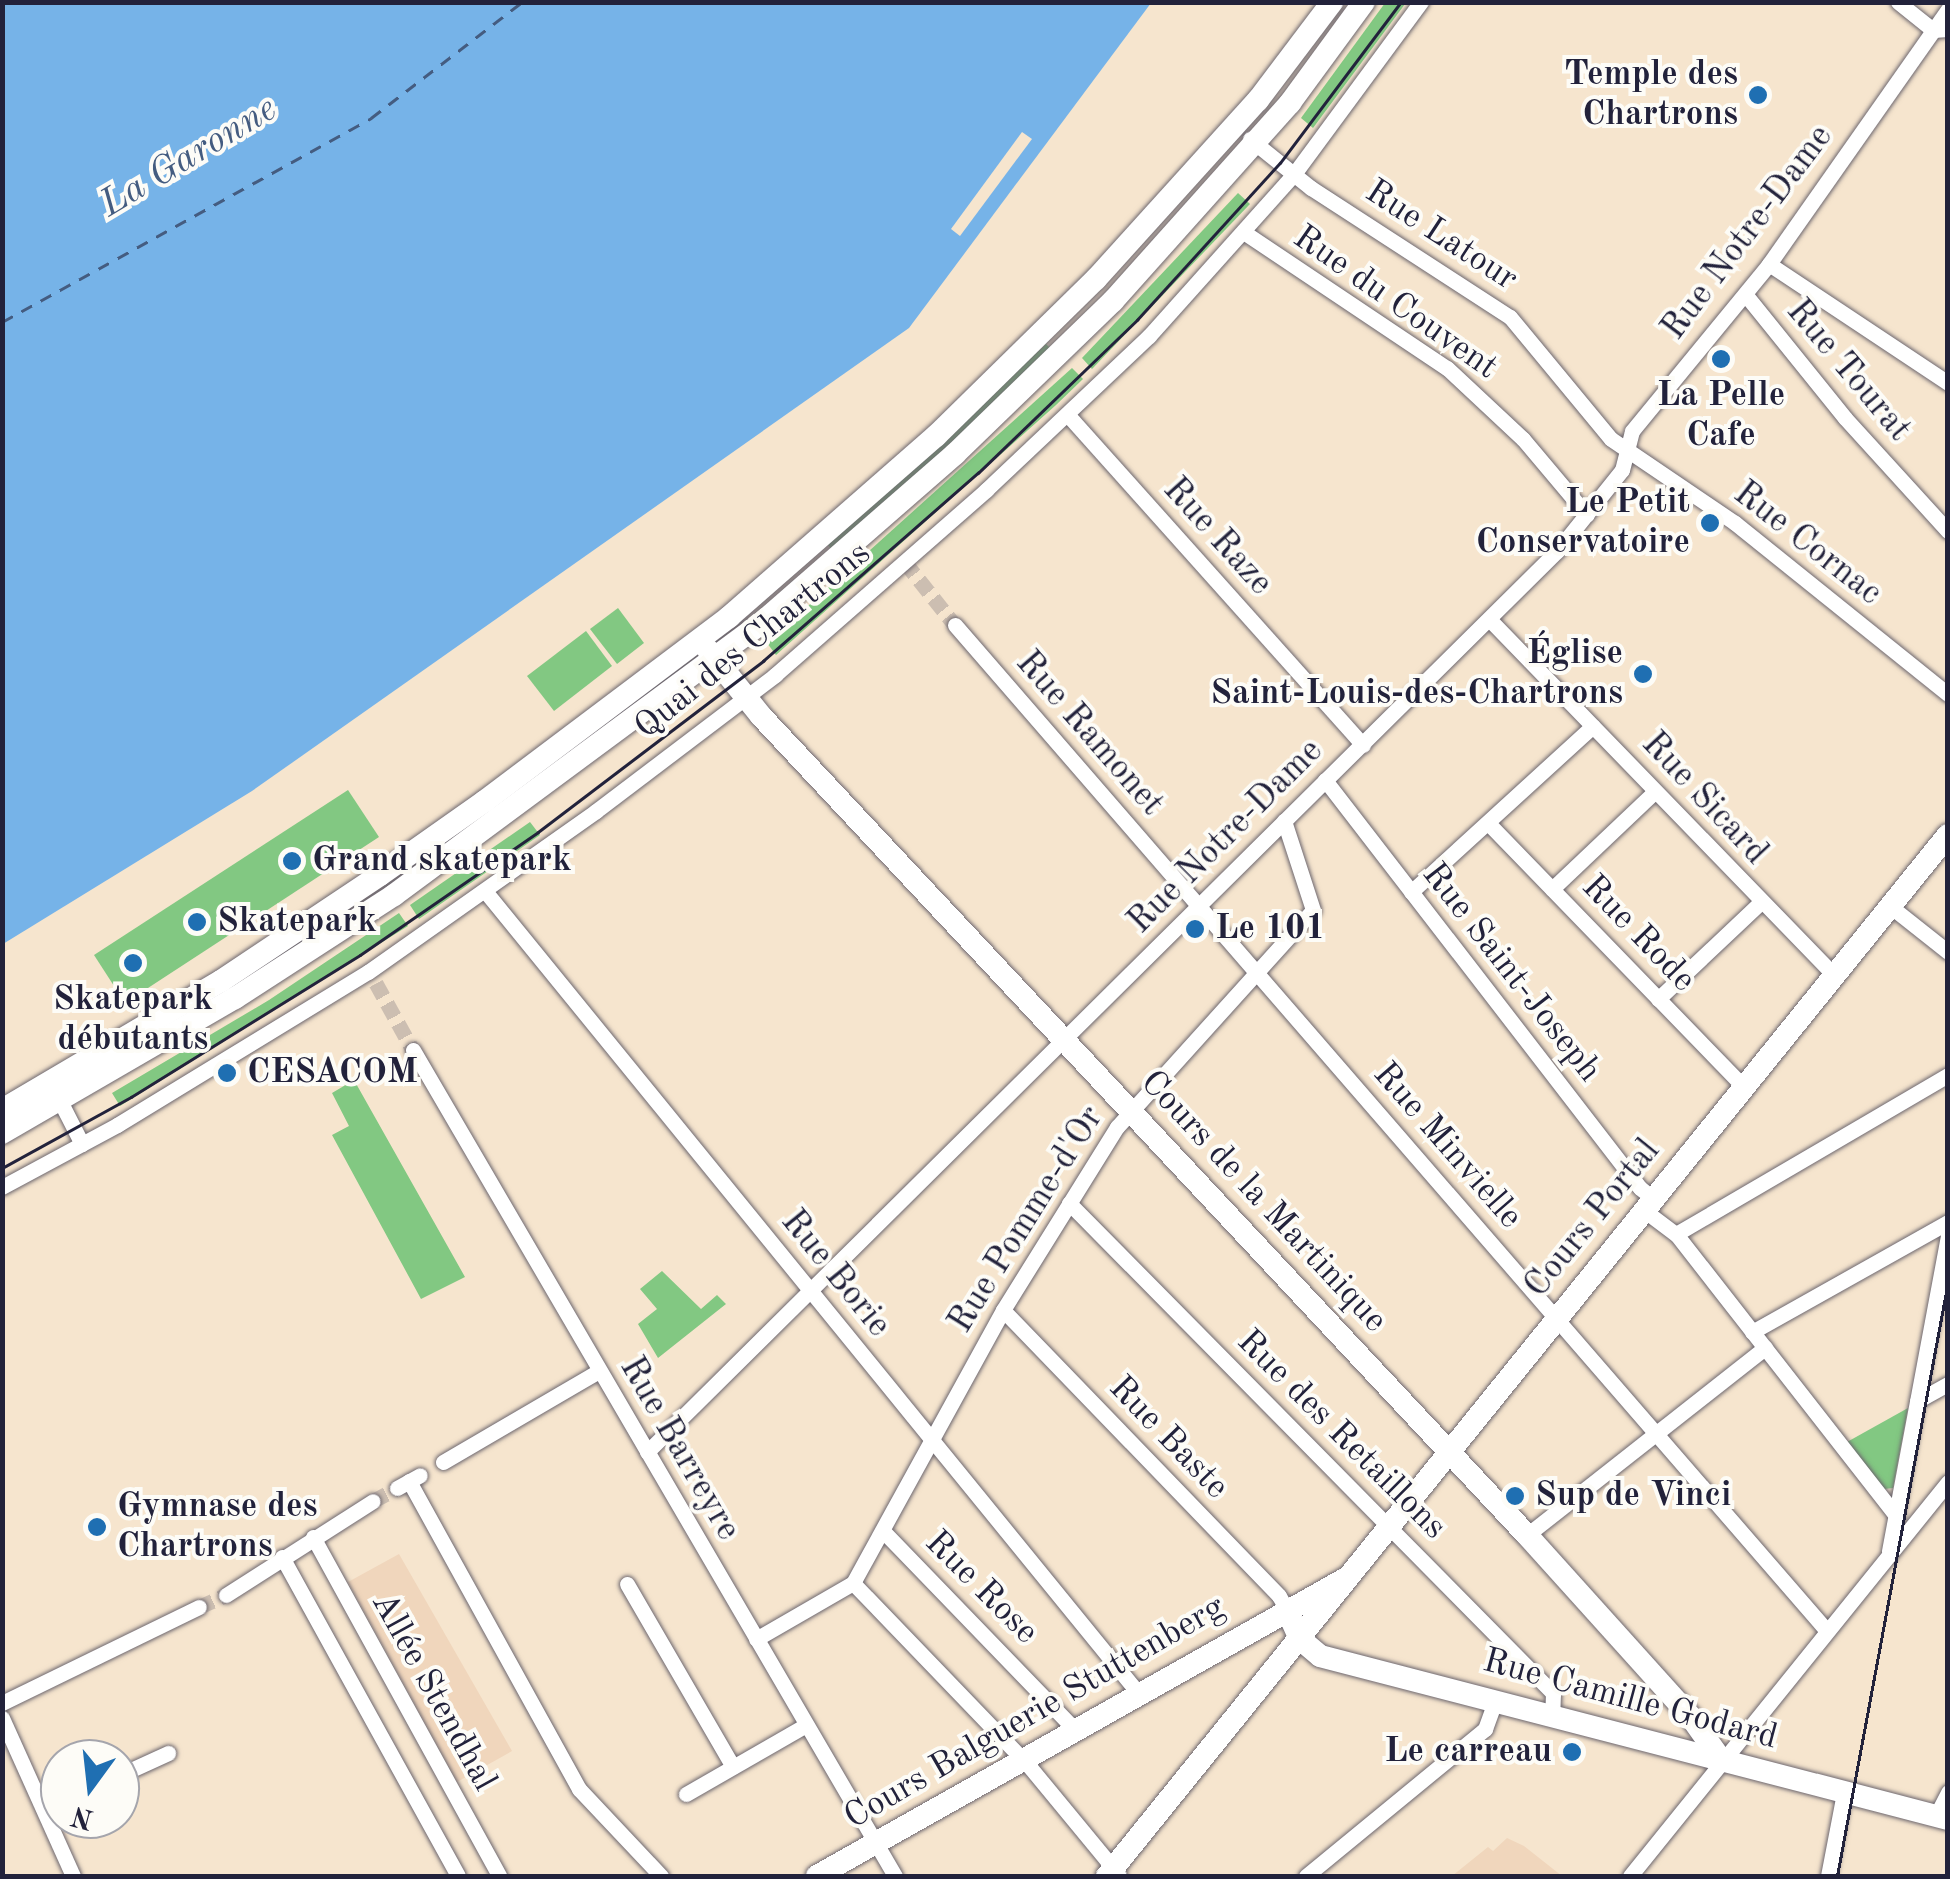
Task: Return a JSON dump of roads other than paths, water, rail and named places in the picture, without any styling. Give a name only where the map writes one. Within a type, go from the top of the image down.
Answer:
[{"type":"main road","name":"Quai des Chartrons","points":[[2,1133],[55,1092],[380,874],[700,639],[1010,367],[1235,127],[1332,2]]},
{"type":"main road","name":"Quai des Chartrons","points":[[2,1110],[55,1092],[235,998],[394,895],[716,660],[874,526],[1114,301],[1255,144],[1364,2]]},
{"type":"main road","name":"Cours de la Martinique","points":[[700,639],[746,698],[1527,1535],[1690,1716],[1722,1761]]},
{"type":"main road","name":"Cours Portal","points":[[1114,1874],[1948,834]]},
{"type":"main road","name":"Cours Portal","points":[[1286,1610],[1350,1576]]},
{"type":"main road","points":[[1286,1610],[1300,1639]]},
{"type":"main road","name":"Cours Balguerie Stuttenberg","points":[[818,1876],[1286,1610]]},
{"type":"main road","name":"Rue Camille Godard","points":[[1300,1639],[1320,1656],[1942,1818]]},
{"type":"street","points":[[1898,2],[1940,30]]},
{"type":"street","name":"Quai des Chartrons","points":[[2,1187],[372,978],[746,698],[1067,414],[1245,234],[1421,3]]},
{"type":"street","name":"Rue Notre-Dame","points":[[648,1452],[1490,620],[1587,515],[1622,470],[1632,430],[1769,264],[1940,30],[1948,9]]},
{"type":"street","name":"Rue Latour","points":[[1235,127],[1294,174],[1510,316],[1611,439],[1626,448]]},
{"type":"street","name":"Rue du Couvent","points":[[1245,234],[1447,368],[1523,439],[1587,515]]},
{"type":"street","points":[[1769,264],[1948,384]]},
{"type":"street","name":"Rue Tourat","points":[[1745,294],[1845,418],[1948,531]]},
{"type":"street","name":"Rue Raze","points":[[1067,414],[1363,745]]},
{"type":"street","name":"Rue Cornac","points":[[1626,448],[1736,523],[1948,694]]},
{"type":"street","name":"Rue Sicard","points":[[1490,620],[1653,793],[1834,975]]},
{"type":"street","name":"Rue Ramonet","points":[[955,625],[1257,972]]},
{"type":"street","points":[[1411,892],[1593,726]]},
{"type":"street","name":"Rue Saint-Joseph","points":[[1325,780],[1640,1188],[1649,1205],[1676,1234],[1896,1516]]},
{"type":"street","points":[[1552,889],[1653,793]]},
{"type":"street","name":"Rue Pomme-d'Or","points":[[756,1640],[853,1583],[1003,1310],[1130,1111],[1313,910],[1284,821]]},
{"type":"street","name":"Rue Rode","points":[[1488,823],[1744,1087]]},
{"type":"street","name":"Rue Borie","points":[[485,891],[1139,1694]]},
{"type":"street","points":[[1658,999],[1760,902]]},
{"type":"street","points":[[1890,906],[1948,952]]},
{"type":"street","name":"Rue Minvielle","points":[[1257,972],[1827,1631]]},
{"type":"street","name":"Rue Barreyre","points":[[413,1050],[896,1876]]},
{"type":"street","points":[[1676,1234],[1948,1075]]},
{"type":"street","points":[[55,1092],[82,1144]]},
{"type":"street","name":"Rue des Retaillons","points":[[1068,1203],[1553,1693],[1552,1716]]},
{"type":"street","points":[[1752,1332],[1948,1222]]},
{"type":"street","points":[[1888,1555],[1948,1235]]},
{"type":"street","name":"Rue Baste","points":[[1003,1310],[1279,1596],[1286,1610]]},
{"type":"street","points":[[1527,1535],[1764,1348]]},
{"type":"street","points":[[443,1462],[598,1371]]},
{"type":"street","points":[[1917,1401],[1948,1384]]},
{"type":"street","points":[[409,1481],[579,1789],[661,1876]]},
{"type":"street","points":[[1632,1876],[1948,1482]]},
{"type":"street","points":[[226,1594],[372,1500]]},
{"type":"street","name":"Rue Rose","points":[[884,1532],[1075,1730]]},
{"type":"street","name":"Allée Stendhal","points":[[312,1537],[500,1876]]},
{"type":"street","name":"Allée Stendhal","points":[[282,1556],[458,1876]]},
{"type":"street","points":[[853,1583],[1022,1760],[1114,1874]]},
{"type":"street","points":[[626,1584],[734,1767]]},
{"type":"street","points":[[2,1703],[199,1607]]},
{"type":"street","points":[[1306,1876],[1485,1730],[1495,1701]]},
{"type":"street","points":[[2,1718],[40,1801]]},
{"type":"street","points":[[686,1794],[806,1725]]},
{"type":"street","points":[[140,1766],[168,1753]]},
{"type":"street","points":[[1942,1818],[1948,1792]]},
{"type":"street","points":[[1828,1876],[1844,1793]]},
{"type":"street","points":[[56,1839],[70,1875]]},
{"type":"water","name":"La Garonne","points":[[3,3],[1151,3],[909,328],[252,791],[3,944]]},
{"type":"tunnel","points":[[905,562],[955,625]]},
{"type":"tunnel","points":[[376,983],[413,1050]]},
{"type":"tunnel","points":[[373,1501],[397,1488]]},
{"type":"tunnel","points":[[199,1607],[226,1595]]},
{"type":"tram line","points":[[2,1168],[131,1097],[360,955],[538,832],[763,661],[978,473],[1137,320],[1280,163],[1401,2]]},
{"type":"tram line","points":[[1837,1876],[1948,1281]]},
{"type":"place","name":"Temple des Chartrons","points":[[1758,95]]},
{"type":"place","name":"La Pelle Cafe","points":[[1721,359]]},
{"type":"place","name":"Le Petit Conservatoire","points":[[1710,523]]},
{"type":"place","name":"Église Saint-Louis-des-Chartrons","points":[[1643,674]]},
{"type":"place","name":"Grand skatepark","points":[[292,861]]},
{"type":"place","name":"Skatepark","points":[[197,922]]},
{"type":"place","name":"Le 101","points":[[1195,929]]},
{"type":"place","name":"Skatepark débutants","points":[[133,963]]},
{"type":"place","name":"CESACOM","points":[[227,1073]]},
{"type":"place","name":"Sup de Vinci","points":[[1515,1496]]},
{"type":"place","name":"Gymnase des Chartrons","points":[[97,1527]]},
{"type":"place","name":"Le carreau","points":[[1572,1752]]}]
